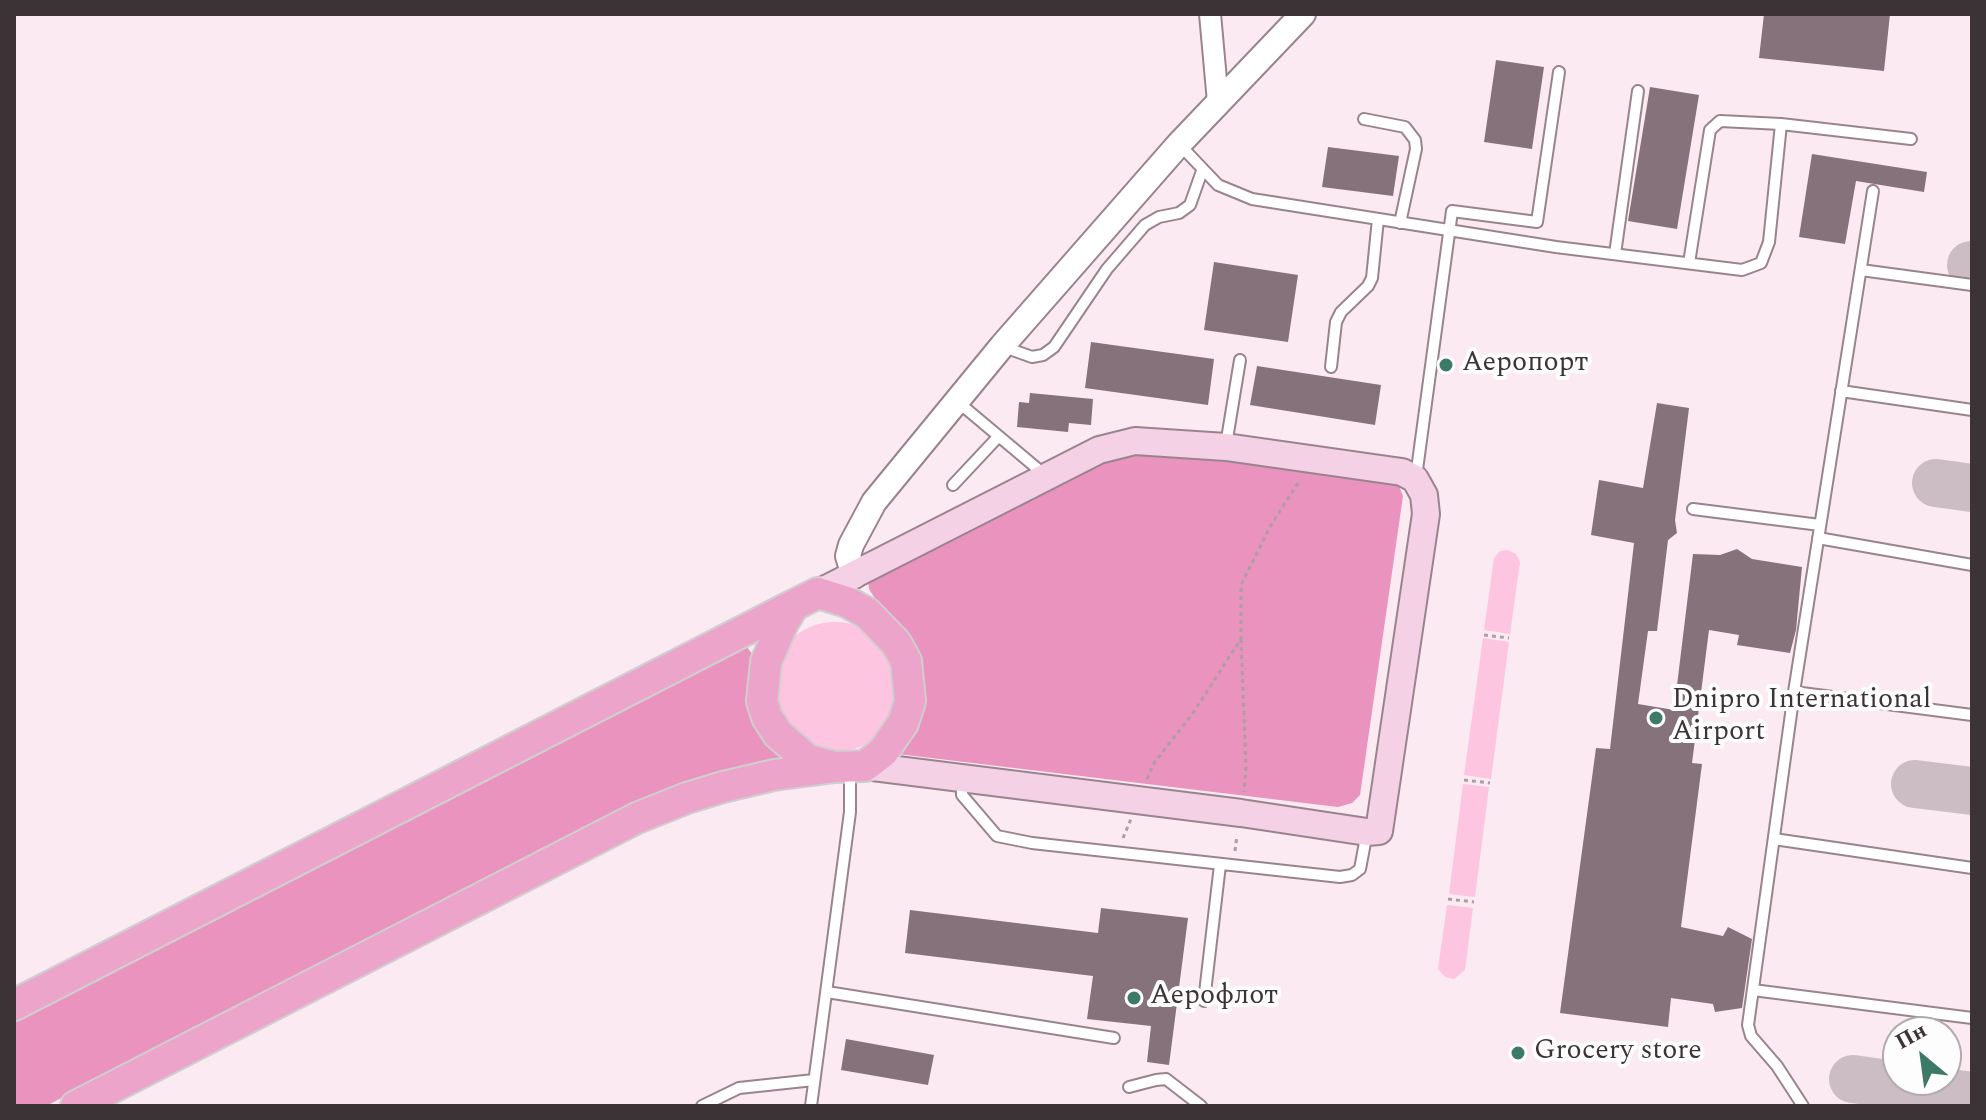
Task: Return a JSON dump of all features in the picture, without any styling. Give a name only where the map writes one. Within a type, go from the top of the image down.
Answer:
[{"type":"main road","points":[[14,1005],[1045,476],[1099,450],[1135,441],[1226,447],[1402,472],[1415,479],[1424,495],[1426,514],[1379,831],[1367,832],[962,777],[808,760],[791,748],[767,717],[762,701],[766,662],[774,641],[806,599]]},
{"type":"main road","points":[[76,1106],[637,818],[723,787],[774,775],[850,766],[883,752],[903,723],[910,701],[906,661],[896,643],[867,613],[847,602],[806,599]]},
{"type":"street","points":[[1210,14],[1218,102]]},
{"type":"street","points":[[854,576],[848,556],[874,502],[1002,346],[1179,144],[1303,14]]},
{"type":"lane","points":[[1415,479],[1452,211],[1537,222],[1559,72]]},
{"type":"lane","points":[[1615,254],[1638,91]]},
{"type":"lane","points":[[1364,119],[1405,127],[1415,140],[1416,149],[1400,223]]},
{"type":"lane","points":[[1689,263],[1710,130],[1720,121],[1781,124],[1911,139]]},
{"type":"lane","points":[[1179,144],[1202,171],[1225,189],[1252,199],[1400,223],[1742,270],[1752,268],[1765,256],[1769,242],[1781,124]]},
{"type":"lane","points":[[1002,346],[1032,357],[1043,355],[1054,347],[1107,269],[1145,225],[1159,217],[1179,213],[1190,205],[1202,171]]},
{"type":"lane","points":[[1803,1106],[1777,1066],[1748,1031],[1794,692],[1873,191]]},
{"type":"lane","points":[[1331,367],[1336,322],[1341,312],[1368,286],[1372,278],[1378,219]]},
{"type":"lane","points":[[1861,270],[1972,285]]},
{"type":"lane","points":[[1226,447],[1240,360]]},
{"type":"lane","points":[[1841,391],[1972,410]]},
{"type":"lane","points":[[958,402],[1045,476]]},
{"type":"lane","points":[[953,485],[998,437]]},
{"type":"lane","points":[[1693,509],[1820,525]]},
{"type":"lane","points":[[1818,538],[1972,565]]},
{"type":"lane","points":[[1794,692],[1972,715]]},
{"type":"lane","points":[[811,1106],[850,812],[850,766]]},
{"type":"lane","points":[[962,777],[962,795],[997,836],[1110,852],[1340,877],[1352,875],[1360,869],[1367,832]]},
{"type":"lane","points":[[1774,839],[1972,868]]},
{"type":"lane","points":[[1204,1001],[1220,865]]},
{"type":"lane","points":[[1753,990],[1972,1018]]},
{"type":"lane","points":[[827,992],[1114,1038]]},
{"type":"lane","points":[[1129,1087],[1166,1079],[1201,1106]]},
{"type":"lane","points":[[702,1106],[739,1088],[814,1080]]},
{"type":"path","points":[[1233,867],[1246,767],[1241,585],[1309,459]]},
{"type":"path","points":[[1484,635],[1509,638]]},
{"type":"path","points":[[1110,852],[1127,833],[1137,800],[1154,763],[1193,713],[1241,639]]},
{"type":"path","points":[[1464,780],[1490,783]]},
{"type":"path","points":[[1448,899],[1474,902]]},
{"type":"shaded area","points":[[1142,444],[1397,481],[1403,496],[1360,795],[1352,803],[1338,807],[898,754],[907,730],[884,613],[869,589],[868,580],[1063,475]]},
{"type":"shaded area","points":[[1508,550],[1516,554],[1520,562],[1510,634],[1484,630],[1494,558],[1500,551]]},
{"type":"shaded area","points":[[835,622],[860,627],[881,641],[895,662],[900,687],[895,712],[881,733],[860,747],[835,752],[810,747],[789,733],[775,712],[770,687],[775,662],[789,641],[810,627]]},
{"type":"shaded area","points":[[1483,638],[1509,642],[1491,779],[1464,775]]},
{"type":"shaded area","points":[[739,645],[747,647],[753,655],[790,760],[704,778],[658,793],[593,822],[46,1106],[14,1106],[14,1018]]},
{"type":"shaded area","points":[[1463,784],[1489,787],[1475,897],[1449,894]]},
{"type":"shaded area","points":[[1447,905],[1473,908],[1465,970],[1454,979],[1445,977],[1438,969]]},
{"type":"building","points":[[1764,14],[1890,14],[1884,71],[1759,58]]},
{"type":"building","points":[[1496,60],[1544,67],[1532,149],[1484,142]]},
{"type":"building","points":[[1650,87],[1699,95],[1677,229],[1628,221]]},
{"type":"building","points":[[1328,147],[1399,156],[1393,196],[1322,187]]},
{"type":"building","points":[[1812,154],[1927,172],[1924,192],[1856,181],[1845,244],[1799,237]]},
{"type":"building","points":[[1214,262],[1298,275],[1288,342],[1204,330]]},
{"type":"building","points":[[1091,342],[1214,359],[1208,405],[1085,388]]},
{"type":"building","points":[[1257,366],[1381,385],[1375,425],[1250,405]]},
{"type":"building","points":[[1030,393],[1093,399],[1091,425],[1069,423],[1068,432],[1017,427],[1019,402],[1029,403]]},
{"type":"building","name":"Dnipro International Airport","points":[[1657,403],[1689,408],[1675,520],[1677,533],[1668,540],[1657,631],[1648,631],[1638,704],[1674,710],[1693,554],[1720,555],[1737,549],[1752,559],[1802,567],[1796,630],[1790,653],[1737,645],[1739,635],[1709,630],[1692,763],[1702,764],[1681,927],[1723,936],[1728,927],[1752,939],[1742,1008],[1715,1012],[1713,1004],[1671,998],[1668,1027],[1560,1013],[1596,748],[1610,749],[1634,543],[1591,535],[1599,480],[1643,488]]},
{"type":"building","name":"Аерофлот","points":[[1101,908],[1188,918],[1169,1065],[1147,1062],[1151,1026],[1087,1019],[1093,976],[905,953],[910,910],[1098,933]]},
{"type":"building","points":[[846,1039],[934,1055],[928,1085],[841,1070]]},
{"type":"taxiway","points":[[1936,483],[1972,488]]},
{"type":"taxiway","points":[[1915,784],[1972,791]]},
{"type":"taxiway","points":[[1853,1079],[1972,1096]]},
{"type":"place","name":"Аеропорт","points":[[1446,365]]},
{"type":"place","name":"Dnipro International Airport","points":[[1656,718]]},
{"type":"place","name":"Аерофлот","points":[[1134,998]]},
{"type":"place","name":"Grocery store","points":[[1518,1053]]}]
